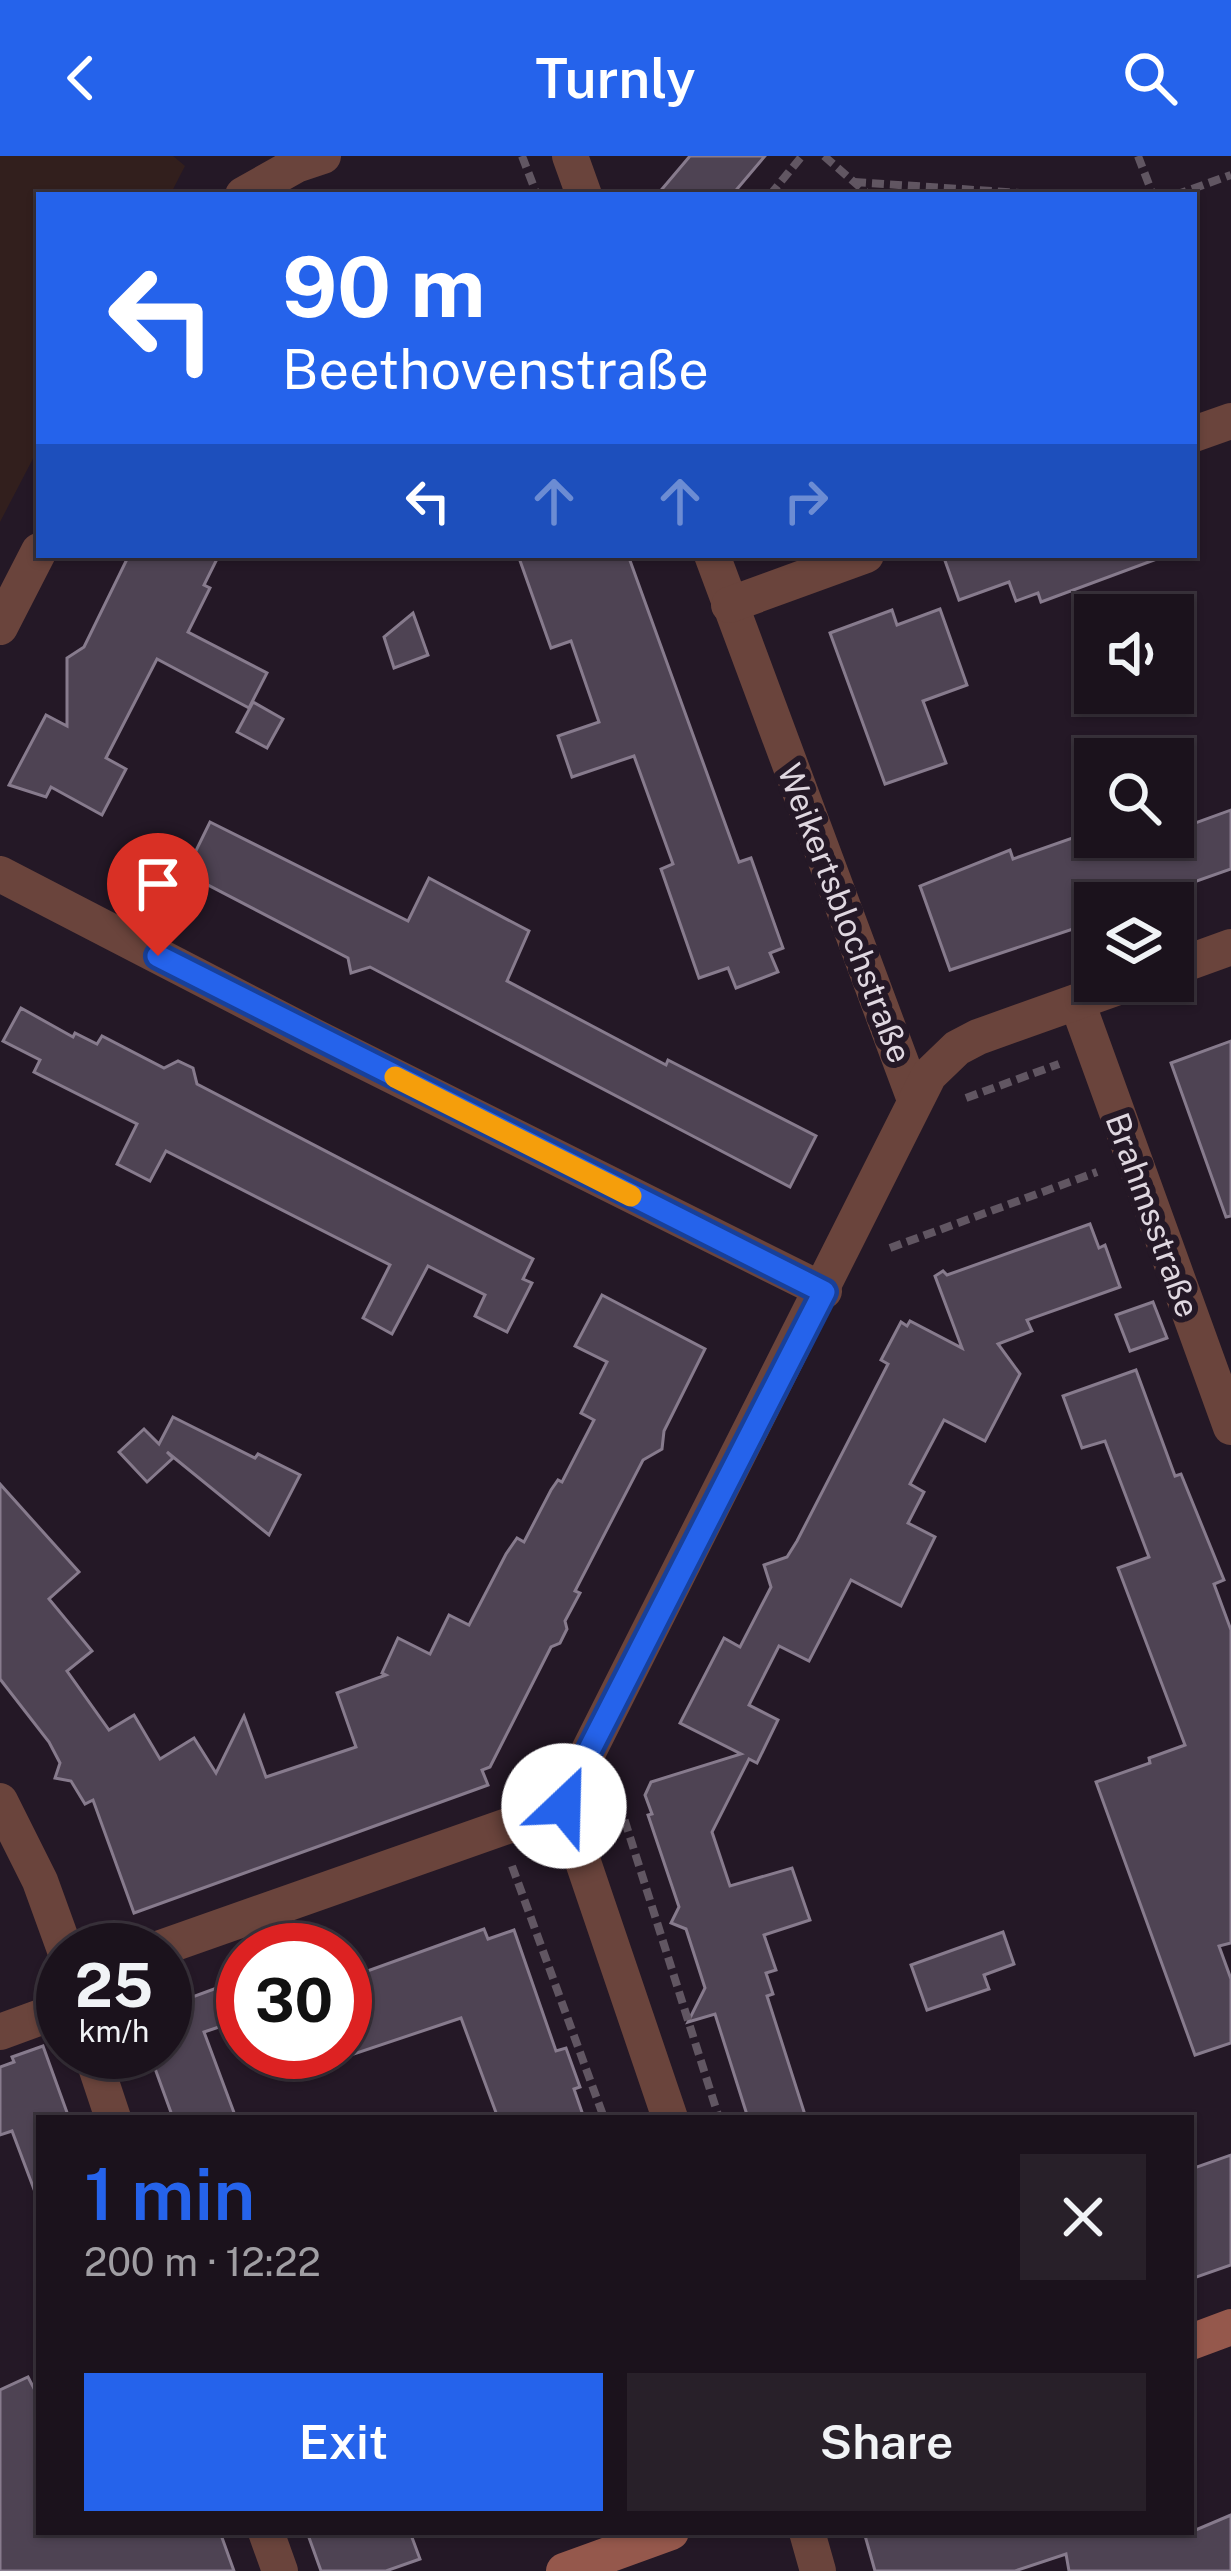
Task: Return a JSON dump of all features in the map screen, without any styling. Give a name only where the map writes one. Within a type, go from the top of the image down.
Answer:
[{"type":"main road","points":[[1194,2341],[1231,2327]]},
{"type":"main road","points":[[564,2571],[663,2535]]},
{"type":"street","points":[[248,192],[322,156]]},
{"type":"street","points":[[570,156],[583,192]]},
{"type":"street","points":[[1197,433],[1231,421]]},
{"type":"street","points":[[0,627],[36,556]]},
{"type":"street","name":"Weikertsblochstraße","points":[[564,1806],[824,1292],[915,1100],[713,558]]},
{"type":"street","points":[[729,605],[858,558]]},
{"type":"street","points":[[0,874],[824,1292]]},
{"type":"street","points":[[1194,960],[1231,947]]},
{"type":"street","points":[[915,1100],[929,1075],[957,1048],[1077,1002]]},
{"type":"street","name":"Brahmsstraße","points":[[1077,1002],[1231,1427]]},
{"type":"street","points":[[0,1801],[33,1864],[55,1923]]},
{"type":"street","points":[[192,1937],[564,1806],[669,2115]]},
{"type":"street","points":[[0,2032],[36,2019]]},
{"type":"street","points":[[100,2079],[112,2115]]},
{"type":"street","points":[[267,2535],[280,2571]]},
{"type":"street","points":[[809,2535],[818,2571]]},
{"type":"path","points":[[522,156],[536,192]]},
{"type":"path","points":[[772,192],[802,156]]},
{"type":"path","points":[[824,156],[866,192]]},
{"type":"path","points":[[1138,156],[1152,192]]},
{"type":"path","points":[[1183,192],[1231,175]]},
{"type":"path","points":[[854,182],[1006,192]]},
{"type":"path","points":[[964,1099],[1094,1051]]},
{"type":"path","points":[[890,1248],[1132,1160]]},
{"type":"path","points":[[880,1266],[901,1226]]},
{"type":"path","points":[[627,1772],[616,1793],[718,2115]]},
{"type":"path","points":[[498,1830],[603,2115]]},
{"type":"shaded area","points":[[0,156],[173,156],[185,166],[172,192],[36,192],[36,453],[0,522]]},
{"type":"building","points":[[690,156],[765,156],[735,192],[660,192]]},
{"type":"building","points":[[128,558],[218,558],[204,585],[210,588],[188,632],[267,673],[249,708],[157,659],[106,758],[126,769],[102,815],[51,787],[46,797],[9,785],[46,715],[67,726],[67,658],[84,647]]},
{"type":"building","points":[[519,558],[629,558],[739,862],[751,858],[783,948],[770,953],[778,972],[736,988],[728,968],[699,978],[661,869],[673,864],[634,756],[572,777],[558,736],[599,722],[571,641],[551,648]]},
{"type":"building","points":[[944,558],[1157,558],[1041,602],[1038,593],[1016,601],[1009,582],[959,600]]},
{"type":"building","points":[[940,609],[967,685],[923,701],[946,763],[885,784],[830,633],[892,610],[897,625]]},
{"type":"building","points":[[413,613],[428,655],[394,668],[384,637]]},
{"type":"building","points":[[253,702],[283,719],[267,748],[237,732]]},
{"type":"building","points":[[1231,810],[1231,869],[1194,882],[1074,882],[1074,929],[950,970],[920,886],[1010,850],[1013,859],[1074,837],[1074,858],[1194,858],[1194,823]]},
{"type":"building","points":[[210,822],[408,921],[429,878],[529,931],[507,981],[666,1065],[668,1060],[816,1136],[790,1187],[370,967],[351,973],[348,958],[185,873]]},
{"type":"building","points":[[21,1008],[73,1037],[75,1033],[97,1044],[102,1036],[164,1068],[178,1061],[193,1068],[197,1084],[533,1259],[523,1279],[532,1283],[507,1332],[475,1316],[485,1295],[428,1266],[392,1334],[363,1318],[390,1265],[166,1151],[150,1181],[117,1164],[137,1124],[34,1072],[40,1060],[3,1041]]},
{"type":"building","points":[[1231,1041],[1231,1216],[1226,1217],[1171,1063]]},
{"type":"building","points":[[1090,1224],[1099,1248],[1105,1245],[1120,1287],[1027,1320],[1032,1331],[998,1344],[1020,1374],[985,1441],[944,1420],[910,1484],[924,1492],[908,1523],[935,1537],[901,1606],[851,1580],[809,1661],[779,1646],[749,1705],[778,1720],[757,1763],[749,1759],[712,1832],[730,1886],[792,1868],[810,1920],[764,1935],[776,1970],[766,1973],[773,1994],[767,1996],[805,2115],[747,2115],[715,2014],[688,2022],[705,1988],[686,1929],[671,1923],[679,1907],[645,1795],[651,1782],[741,1754],[680,1723],[724,1638],[740,1647],[771,1587],[764,1565],[787,1557],[797,1541],[888,1364],[881,1360],[901,1322],[907,1326],[910,1321],[962,1348],[935,1276],[943,1271],[947,1275]]},
{"type":"building","points":[[602,1295],[705,1349],[664,1431],[662,1449],[643,1460],[575,1591],[580,1593],[560,1643],[551,1647],[490,1767],[482,1770],[488,1785],[134,1913],[93,1800],[85,1804],[71,1781],[55,1778],[60,1763],[49,1742],[0,1679],[0,1484],[79,1572],[49,1599],[92,1651],[67,1671],[109,1730],[134,1715],[160,1759],[194,1738],[216,1773],[244,1716],[266,1777],[356,1747],[337,1693],[386,1675],[382,1673],[398,1638],[430,1654],[449,1615],[469,1625],[506,1554],[517,1538],[524,1542],[594,1420],[581,1413],[607,1362],[575,1346]]},
{"type":"building","points":[[1153,1302],[1167,1338],[1130,1351],[1116,1315]]},
{"type":"building","points":[[1136,1370],[1175,1476],[1181,1474],[1224,1580],[1214,1584],[1231,1630],[1231,1943],[1219,1946],[1231,1979],[1231,2043],[1195,2055],[1096,1782],[1185,1745],[1118,1568],[1149,1557],[1105,1441],[1082,1448],[1063,1396]]},
{"type":"building","points":[[173,1417],[300,1475],[269,1535],[167,1452],[173,1458],[147,1482],[119,1452],[144,1429],[159,1444]]},
{"type":"building","points":[[484,1929],[488,1939],[514,1930],[556,2051],[566,2048],[580,2087],[574,2089],[583,2115],[497,2115],[461,2018],[372,2048],[372,1969]]},
{"type":"building","points":[[1003,1932],[1014,1964],[984,1975],[989,1989],[927,2010],[911,1965]]},
{"type":"building","points":[[216,1988],[216,2028],[204,2032],[216,2064],[216,2079],[221,2079],[235,2115],[172,2115],[159,2079],[192,2079],[192,1997]]},
{"type":"building","points":[[36,2048],[36,2079],[55,2079],[68,2115],[36,2115],[35,2192],[12,2131],[0,2135],[0,2067],[14,2062],[12,2057]]},
{"type":"building","points":[[1231,2155],[1231,2265],[1194,2278],[1194,2168]]},
{"type":"building","points":[[28,2377],[36,2392],[36,2535],[221,2535],[234,2571],[0,2571],[0,2390]]},
{"type":"building","points":[[1231,2515],[1231,2571],[1069,2571],[1066,2554],[1015,2571],[875,2571],[865,2535],[1194,2535],[1194,2531]]},
{"type":"building","points":[[308,2535],[411,2535],[420,2559],[386,2571],[321,2571]]},
{"type":"slow traffic","points":[[395,1077],[631,1196]]},
{"type":"route","points":[[158,956],[824,1292],[564,1806]]}]
